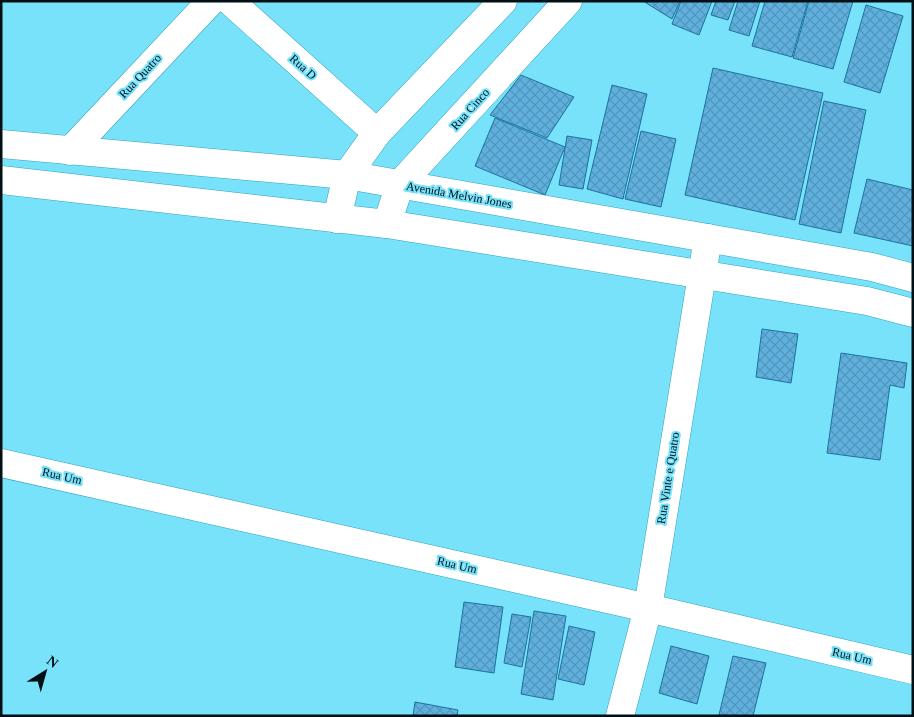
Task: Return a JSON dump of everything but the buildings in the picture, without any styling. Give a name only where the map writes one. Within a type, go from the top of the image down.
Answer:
[{"type":"street","name":"Rua Quatro","points":[[70,151],[211,1]]},
{"type":"street","name":"Rua D","points":[[230,1],[377,133]]},
{"type":"street","points":[[337,219],[347,175],[377,133],[503,1]]},
{"type":"street","name":"Rua Cinco","points":[[387,224],[400,184],[568,1]]},
{"type":"street","name":"Avenida Melvin Jones","points":[[1,144],[347,175],[872,267],[913,278]]},
{"type":"street","points":[[1,180],[387,224],[867,301],[913,313]]},
{"type":"street","name":"Rua Vinte e Quatro","points":[[620,716],[648,608],[708,238]]},
{"type":"street","name":"Rua Um","points":[[1,463],[648,608],[913,670]]}]
